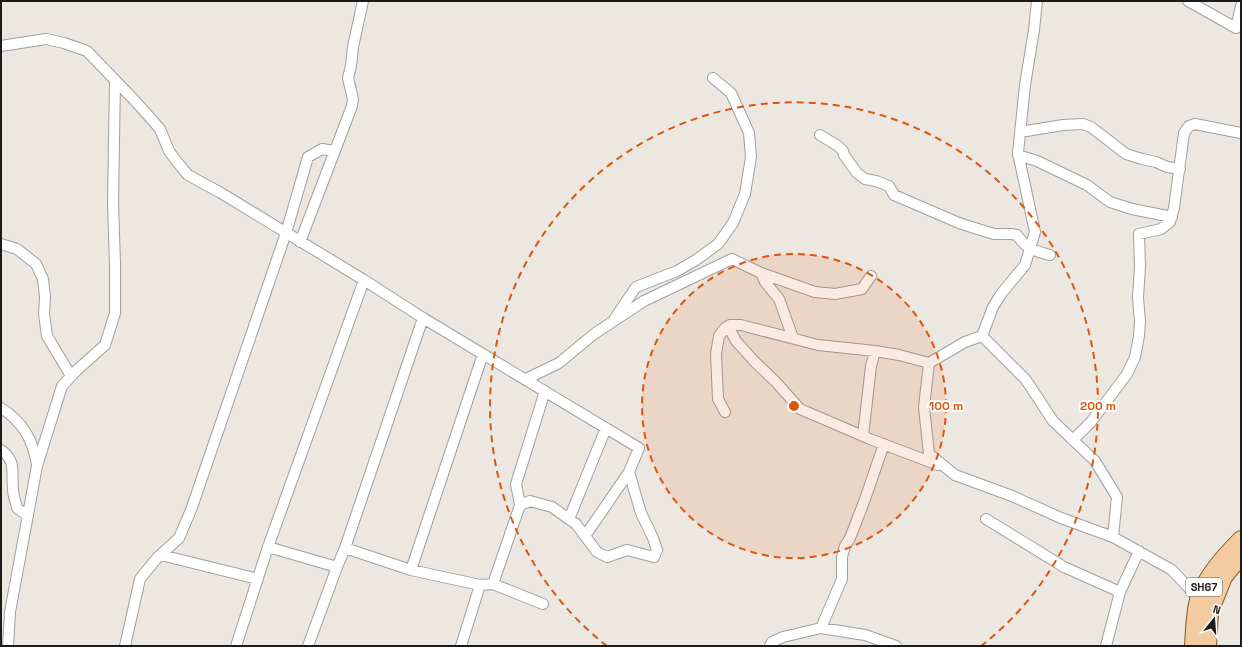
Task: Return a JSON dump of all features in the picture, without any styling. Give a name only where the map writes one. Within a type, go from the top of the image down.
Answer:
[{"type":"main road","name":"SH67","points":[[1193,646],[1198,598],[1214,570],[1232,547],[1241,539]]},
{"type":"main road","name":"SH67","points":[[1208,646],[1210,612],[1224,576],[1241,556]]},
{"type":"street","points":[[300,242],[352,106],[353,99],[348,78],[363,1]]},
{"type":"street","points":[[725,412],[718,399],[716,354],[719,336],[728,326],[741,325],[818,345],[899,355],[929,364],[965,342],[982,336],[993,307],[1025,265],[1035,232],[1018,155],[1025,85],[1037,1]]},
{"type":"street","points":[[1188,1],[1239,30],[1241,6]]},
{"type":"street","points":[[1,46],[46,39],[64,42],[88,51],[160,129],[169,151],[188,175],[364,280],[423,318],[639,448],[629,472],[585,536]]},
{"type":"street","points":[[613,322],[636,288],[677,271],[696,260],[718,244],[732,223],[745,194],[751,157],[749,132],[731,93],[713,78]]},
{"type":"street","points":[[8,646],[10,612],[37,466],[62,386],[105,345],[115,313],[113,202],[115,81]]},
{"type":"street","points":[[1020,132],[1063,125],[1083,124],[1091,127],[1126,154],[1156,162],[1167,167],[1180,169]]},
{"type":"street","points":[[1073,440],[1091,422],[1127,374],[1135,356],[1139,336],[1140,320],[1138,298],[1140,267],[1139,234],[1161,229],[1170,222],[1174,208],[1184,133],[1189,126],[1196,124],[1241,133]]},
{"type":"street","points":[[820,134],[843,151],[849,163],[857,173],[865,179],[889,186],[894,195],[959,223],[994,234],[1017,235],[1023,244],[1030,249],[1050,255]]},
{"type":"street","points":[[125,646],[140,579],[161,555],[179,538],[191,510],[286,233],[308,157],[322,149],[334,151]]},
{"type":"street","points":[[1018,155],[1037,161],[1087,185],[1110,202],[1132,209],[1172,217]]},
{"type":"street","points":[[1,244],[17,248],[36,264],[44,279],[44,314],[47,336],[71,376]]},
{"type":"street","points":[[526,379],[559,363],[594,334],[644,301],[732,259],[762,273],[815,292],[835,294],[862,289],[871,276]]},
{"type":"street","points":[[762,273],[765,282],[779,299],[793,338]]},
{"type":"street","points":[[236,646],[268,547],[364,280]]},
{"type":"street","points":[[308,646],[345,548],[423,318]]},
{"type":"street","points":[[728,326],[736,341],[754,362],[775,381],[800,409],[947,469]]},
{"type":"street","points":[[982,336],[1026,380],[1053,421],[1095,461],[1117,496],[1113,537]]},
{"type":"street","points":[[863,436],[871,366],[875,351]]},
{"type":"street","points":[[411,570],[483,354]]},
{"type":"street","points":[[929,364],[924,407],[929,454],[954,474],[1012,496],[1061,518],[1113,537],[1139,551],[1172,570],[1210,612]]},
{"type":"street","points":[[493,584],[520,505],[516,484],[545,391]]},
{"type":"street","points":[[1,408],[8,412],[26,432],[34,448],[37,466]]},
{"type":"street","points":[[569,519],[606,428]]},
{"type":"street","points":[[821,628],[842,579],[842,557],[845,546],[850,538],[864,502],[884,444]]},
{"type":"street","points":[[1,450],[7,454],[14,470],[13,489],[17,508],[28,516]]},
{"type":"street","points":[[520,505],[530,501],[552,507],[576,524],[597,552],[607,557],[627,550],[654,558],[657,550],[654,538],[641,513],[629,472]]},
{"type":"street","points":[[986,519],[1064,567],[1120,592]]},
{"type":"street","points":[[268,547],[337,567]]},
{"type":"street","points":[[345,548],[411,570],[480,585],[493,584],[544,604]]},
{"type":"street","points":[[1106,646],[1120,592],[1139,551]]},
{"type":"street","points":[[161,555],[258,579]]},
{"type":"street","points":[[461,646],[480,585]]},
{"type":"street","points":[[770,646],[772,642],[783,637],[821,628],[865,635],[896,646]]}]
